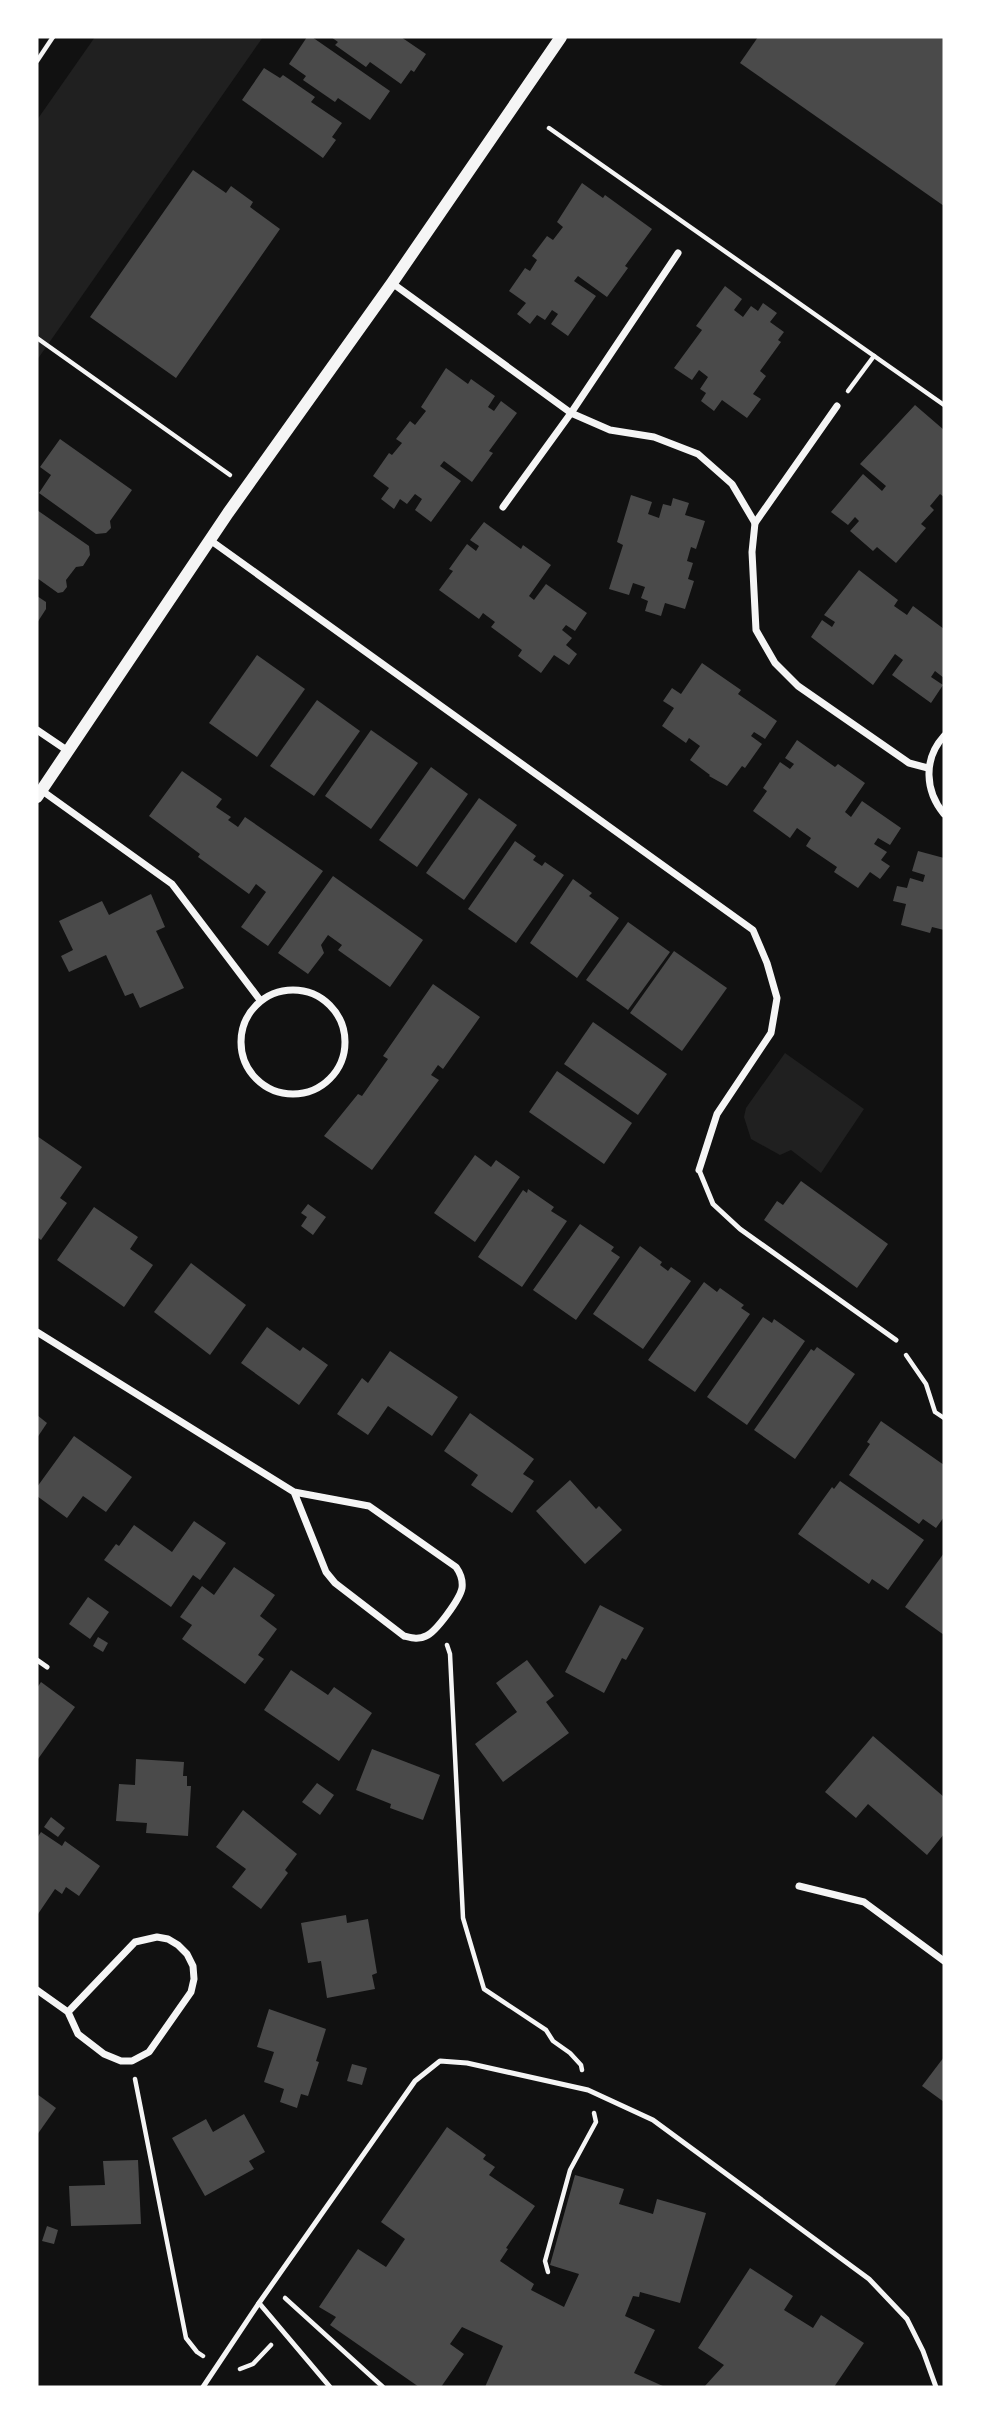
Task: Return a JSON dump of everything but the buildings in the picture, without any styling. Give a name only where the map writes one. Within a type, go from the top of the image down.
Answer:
[{"type":"street","points":[[260,1000],[172,884],[39,794],[247,486],[392,283],[561,37]]},
{"type":"street","points":[[503,507],[571,413],[678,253]]},
{"type":"street","points":[[392,283],[571,413],[610,430],[654,437],[698,454],[732,484],[755,523]]},
{"type":"street","points":[[837,406],[755,523],[752,552],[756,630],[775,663],[798,686],[909,763],[928,768]]},
{"type":"street","points":[[210,540],[753,930],[767,963],[777,998],[771,1033],[717,1114],[699,1170]]},
{"type":"street","points":[[37,730],[69,752]]},
{"type":"street","points":[[944,736],[933,753],[928,768],[929,785],[944,814]]},
{"type":"street","points":[[293,989],[310,992],[325,1000],[337,1013],[345,1046],[336,1070],[317,1088],[301,1094],[284,1094],[267,1088],[254,1077],[244,1063],[240,1046],[242,1028],[249,1013],[260,1000],[276,992],[293,989]]},
{"type":"street","points":[[37,1332],[294,1492],[369,1506],[456,1567],[462,1579],[461,1593],[435,1630],[422,1638],[404,1636],[335,1583],[326,1572],[294,1492]]},
{"type":"street","points":[[799,1886],[863,1902],[944,1961]]},
{"type":"street","points":[[37,1990],[68,2012],[78,2034],[104,2054],[121,2061],[132,2061],[149,2052],[191,1992],[193,1966],[187,1954],[168,1939],[157,1937],[135,1942],[68,2012]]},
{"type":"lane","points":[[699,1170],[713,1204],[740,1229],[896,1339]]},
{"type":"lane","points":[[37,1660],[47,1667]]},
{"type":"lane","points":[[203,2387],[259,2302],[415,2081],[440,2060],[467,2063],[588,2090],[653,2120],[869,2279],[907,2319],[923,2351],[936,2387]]},
{"type":"lane","points":[[259,2302],[330,2387]]},
{"type":"path","points":[[37,61],[54,37]]},
{"type":"path","points":[[549,128],[944,405]]},
{"type":"path","points":[[37,338],[247,486]]},
{"type":"path","points":[[837,406],[874,356]]},
{"type":"path","points":[[896,1339],[926,1384],[935,1412],[944,1418]]},
{"type":"path","points":[[439,1624],[450,1654],[463,1918],[484,1989],[546,2030],[553,2041],[581,2065],[596,2122],[570,2170],[545,2262],[548,2272]]},
{"type":"path","points":[[132,2061],[186,2338],[197,2352],[217,2364],[239,2370],[253,2364],[300,2312]]},
{"type":"path","points":[[271,2286],[383,2387]]},
{"type":"shaded area","points":[[95,37],[263,37],[37,360],[37,120]]},
{"type":"shaded area","points":[[785,1053],[864,1109],[821,1173],[791,1150],[780,1155],[751,1139],[744,1117],[746,1108]]}]
